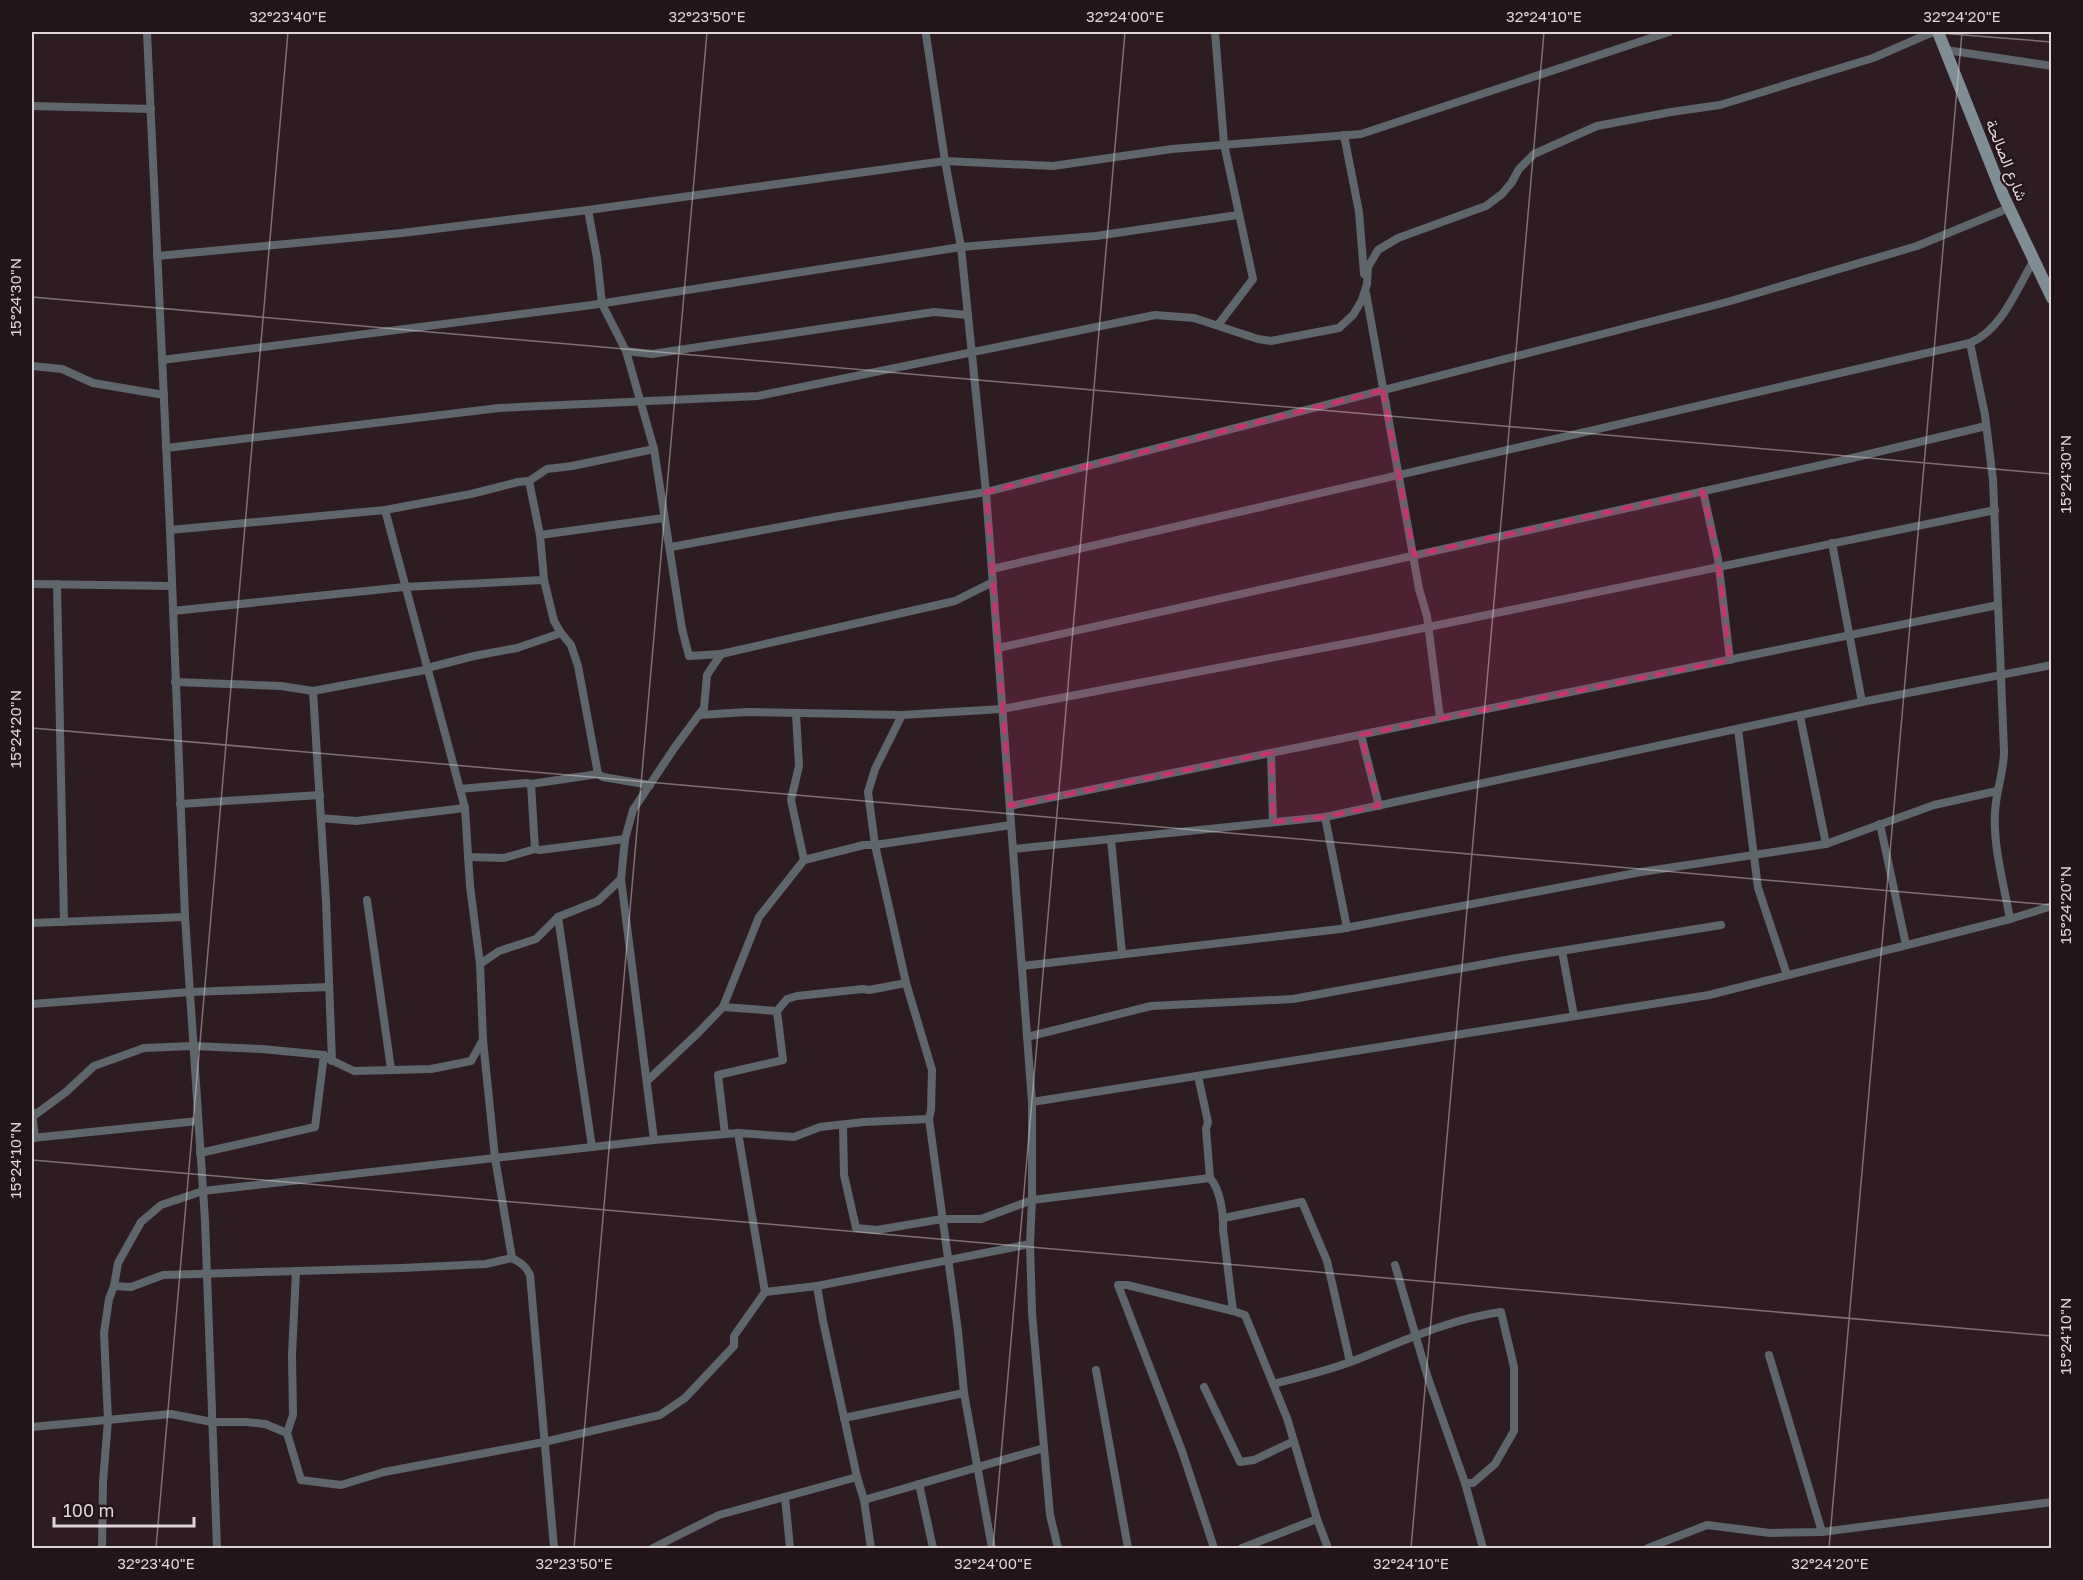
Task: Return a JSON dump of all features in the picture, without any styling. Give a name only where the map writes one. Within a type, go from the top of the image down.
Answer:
[{"type":"main road","name":"شارع الصالحة","points":[[1938,32],[2009,207],[2052,298]]},
{"type":"street","points":[[147,32],[170,530],[184,917],[203,1191],[217,1548]]},
{"type":"street","points":[[1215,32],[1224,144],[1253,279],[1218,325]]},
{"type":"street","points":[[157,256],[402,233],[945,161],[1053,166],[1172,148],[1361,134],[1669,32]]},
{"type":"street","points":[[166,448],[499,408],[758,396],[1141,316],[1182,316],[1218,325],[1258,339],[1271,340],[1339,328],[1353,315],[1365,292],[1368,267],[1374,255],[1384,245],[1476,210],[1494,200],[1507,188],[1519,169],[1534,154],[1597,126],[1720,105],[1873,58],[1933,32]]},
{"type":"street","points":[[926,35],[961,247],[986,492],[1032,1102],[1032,1200],[1029,1244],[1032,1313],[1050,1515],[1058,1548]]},
{"type":"street","points":[[1946,50],[2052,66]]},
{"type":"street","points":[[32,106],[151,109]]},
{"type":"street","points":[[1344,135],[1359,212],[1365,292],[1428,627],[1440,718]]},
{"type":"street","points":[[671,547],[986,492],[1761,292],[1917,246],[2009,207]]},
{"type":"street","points":[[588,210],[597,258],[602,304],[626,351],[654,449],[682,629],[689,656],[721,654],[956,601],[993,582]]},
{"type":"street","points":[[162,360],[602,304],[961,247],[1096,236],[1238,215]]},
{"type":"street","points":[[992,569],[1970,343],[1985,335],[1997,323],[2034,260]]},
{"type":"street","points":[[626,351],[652,354],[934,312],[968,315]]},
{"type":"street","points":[[1970,343],[1986,426],[1995,510],[2004,751],[1995,814],[1996,836],[2010,919]]},
{"type":"street","points":[[32,366],[62,369],[93,383],[164,395]]},
{"type":"street","points":[[998,648],[1986,426]]},
{"type":"street","points":[[170,530],[385,510],[529,481],[548,469],[654,449]]},
{"type":"street","points":[[529,481],[540,535],[544,580],[554,621],[571,645],[578,666],[598,774]]},
{"type":"street","points":[[1703,491],[1718,567],[1730,660]]},
{"type":"street","points":[[385,510],[465,808],[470,886],[480,964],[483,1040],[495,1158],[512,1258],[527,1268],[530,1275],[554,1548]]},
{"type":"street","points":[[699,714],[747,712],[902,715],[1002,709],[1428,627],[1995,510]]},
{"type":"street","points":[[540,535],[664,518]]},
{"type":"street","points":[[1832,543],[1862,702]]},
{"type":"street","points":[[173,611],[405,586],[544,580]]},
{"type":"street","points":[[32,584],[172,586]]},
{"type":"street","points":[[57,584],[64,922]]},
{"type":"street","points":[[1010,806],[1998,605]]},
{"type":"street","points":[[175,682],[281,686],[313,691],[425,670],[474,656],[517,648],[561,633]]},
{"type":"street","points":[[654,1140],[621,879],[626,839],[633,810],[704,708],[707,675],[721,654]]},
{"type":"street","points":[[1013,849],[1325,817],[1862,702],[2052,665]]},
{"type":"street","points":[[200,1153],[315,1127],[328,1058],[329,987],[313,691]]},
{"type":"street","points":[[796,714],[799,766],[791,800],[804,860]]},
{"type":"street","points":[[902,715],[875,769],[868,792],[875,845],[906,983],[932,1070],[931,1110],[928,1119],[958,1331],[964,1393],[992,1548]]},
{"type":"street","points":[[1800,716],[1826,844]]},
{"type":"street","points":[[1738,729],[1758,888],[1787,975]]},
{"type":"street","points":[[1361,735],[1379,806]]},
{"type":"street","points":[[1271,753],[1273,822]]},
{"type":"street","points":[[460,789],[531,784],[598,774],[603,777],[650,785]]},
{"type":"street","points":[[531,784],[535,849]]},
{"type":"street","points":[[1022,966],[1347,928],[1641,872],[1826,844],[1934,805],[1997,791]]},
{"type":"street","points":[[180,804],[320,795]]},
{"type":"street","points":[[321,818],[356,821],[465,808]]},
{"type":"street","points":[[1325,817],[1347,928]]},
{"type":"street","points":[[1880,824],[1906,945]]},
{"type":"street","points":[[647,1081],[723,1007],[759,917],[804,860],[864,845],[1011,825]]},
{"type":"street","points":[[468,858],[504,858],[535,849],[626,839]]},
{"type":"street","points":[[1111,839],[1122,954]]},
{"type":"street","points":[[480,964],[499,951],[536,939],[558,917],[598,901],[621,879]]},
{"type":"street","points":[[367,900],[391,1069]]},
{"type":"street","points":[[1032,1102],[1709,995],[2010,919],[2052,906]]},
{"type":"street","points":[[32,923],[184,917]]},
{"type":"street","points":[[558,917],[592,1147]]},
{"type":"street","points":[[1027,1037],[1151,1006],[1293,999],[1721,925]]},
{"type":"street","points":[[1562,951],[1574,1016]]},
{"type":"street","points":[[725,1134],[718,1075],[783,1060],[777,1011],[787,999],[796,996],[869,990],[906,983]]},
{"type":"street","points":[[32,1004],[190,992],[329,987]]},
{"type":"street","points":[[723,1007],[777,1011]]},
{"type":"street","points":[[32,1117],[66,1092],[94,1066],[144,1048],[193,1046],[262,1049],[328,1058],[354,1071],[431,1069],[471,1061],[483,1040]]},
{"type":"street","points":[[1198,1076],[1208,1122],[1206,1129],[1210,1178],[1215,1183],[1224,1218],[1223,1229],[1233,1311]]},
{"type":"street","points":[[32,1112],[33,1138],[198,1121]]},
{"type":"street","points":[[102,1548],[103,1482],[108,1420],[104,1333],[109,1299],[118,1263],[141,1222],[161,1205],[203,1191],[654,1140],[738,1133],[794,1137],[820,1127],[928,1119]]},
{"type":"street","points":[[843,1126],[844,1174],[856,1228],[877,1230],[942,1219],[981,1220],[1032,1200],[1210,1178]]},
{"type":"street","points":[[296,1271],[292,1355],[293,1416],[287,1433],[300,1480],[341,1485],[384,1472],[544,1442],[660,1415],[685,1398],[734,1346],[734,1336],[765,1292],[738,1133]]},
{"type":"street","points":[[1224,1218],[1302,1202],[1327,1261],[1350,1362]]},
{"type":"street","points":[[765,1292],[817,1286],[1029,1244]]},
{"type":"street","points":[[114,1286],[131,1287],[163,1275],[486,1264],[512,1258]]},
{"type":"street","points":[[1395,1265],[1428,1378],[1465,1483],[1483,1548]]},
{"type":"street","points":[[1214,1548],[1182,1451],[1118,1285],[1127,1285],[1245,1315],[1287,1418],[1328,1548]]},
{"type":"street","points":[[817,1286],[844,1418],[864,1500],[871,1548]]},
{"type":"street","points":[[1273,1384],[1350,1362],[1416,1335],[1483,1315],[1502,1312],[1514,1367],[1514,1431],[1495,1464],[1473,1482],[1465,1483]]},
{"type":"street","points":[[1770,1355],[1822,1532]]},
{"type":"street","points":[[1096,1370],[1128,1548]]},
{"type":"street","points":[[1204,1387],[1240,1462],[1254,1460],[1294,1441]]},
{"type":"street","points":[[844,1418],[964,1393]]},
{"type":"street","points":[[32,1427],[171,1414],[212,1422],[265,1424],[287,1433]]},
{"type":"street","points":[[864,1500],[1044,1448]]},
{"type":"street","points":[[653,1548],[719,1515],[857,1477]]},
{"type":"street","points":[[920,1484],[933,1548]]},
{"type":"street","points":[[785,1497],[790,1548]]},
{"type":"street","points":[[1648,1548],[1707,1525],[1770,1533],[1822,1532],[2052,1502]]},
{"type":"street","points":[[1242,1548],[1317,1519]]},
{"type":"highlighted area","points":[[1383,390],[1414,555],[1703,491],[1718,559],[1730,660],[1361,735],[1379,806],[1325,817],[1273,822],[1271,753],[1010,806],[986,492]]}]
